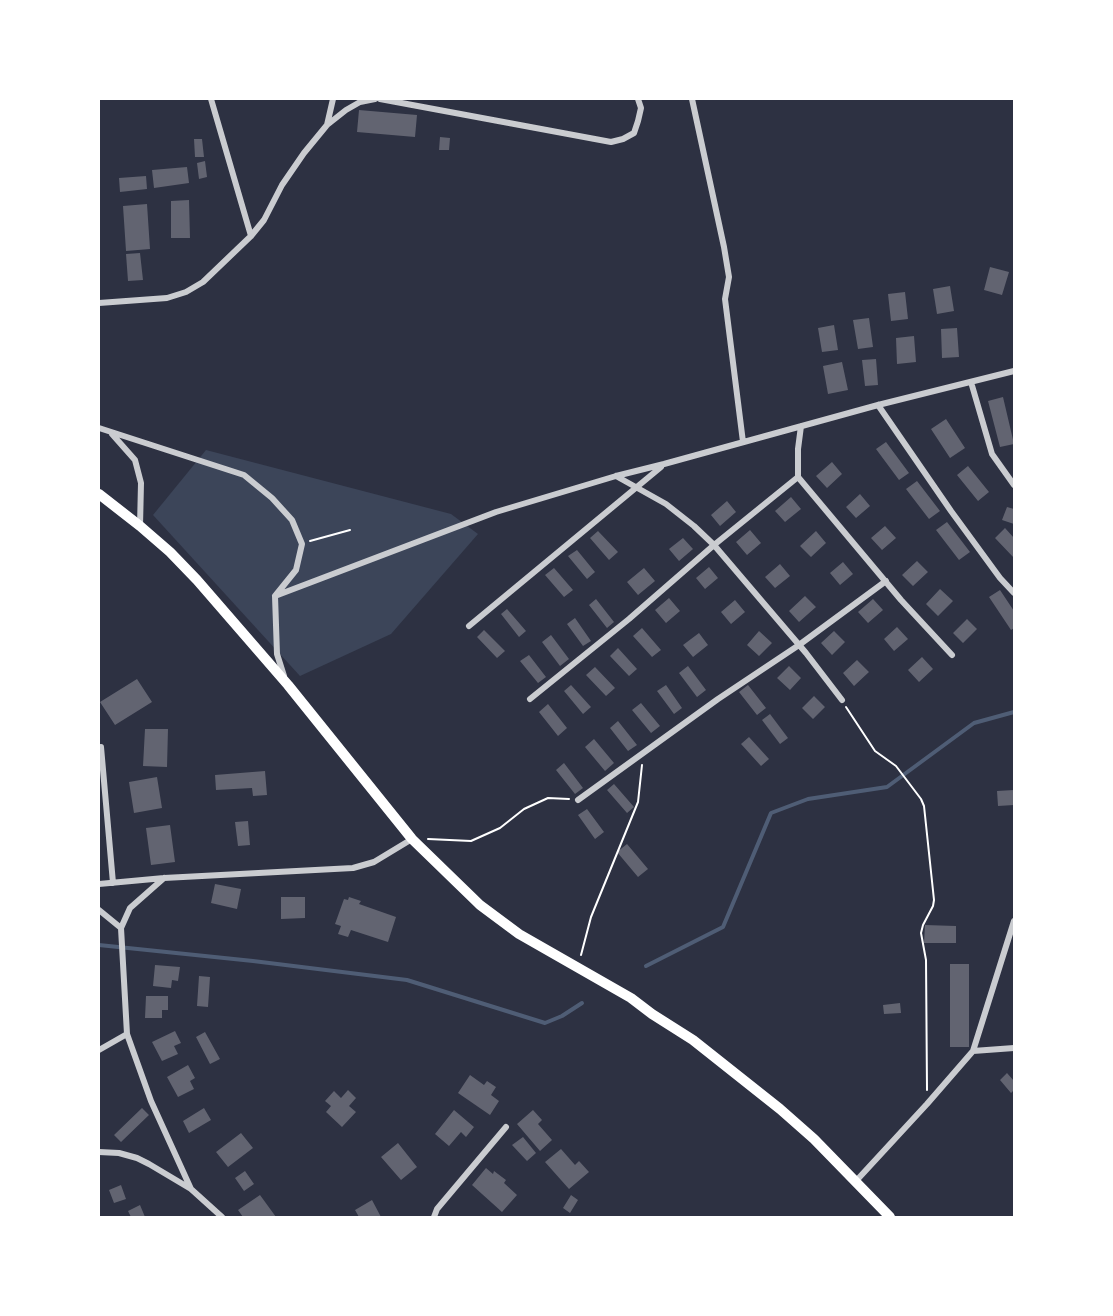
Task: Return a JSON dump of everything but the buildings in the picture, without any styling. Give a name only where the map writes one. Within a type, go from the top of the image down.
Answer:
[{"type":"highway","points":[[99,494],[170,552],[197,580],[288,685],[412,838],[480,905],[519,934],[631,998],[693,1040],[814,1139],[890,1217]]},
{"type":"street","points":[[211,99],[251,236]]},
{"type":"street","points":[[327,125],[333,99]]},
{"type":"street","points":[[99,303],[167,298],[186,292],[203,282],[251,236],[264,220],[282,185],[327,125],[346,110],[366,99],[375,99]]},
{"type":"street","points":[[380,99],[611,142],[634,133],[641,108],[638,99]]},
{"type":"street","points":[[692,99],[729,276],[725,299],[743,442]]},
{"type":"street","points":[[275,596],[496,512],[616,476],[878,405],[1014,371]]},
{"type":"street","points":[[970,382],[992,454],[1014,485]]},
{"type":"street","points":[[878,405],[958,520],[1000,578],[1014,593]]},
{"type":"street","points":[[801,426],[798,477],[952,655]]},
{"type":"street","points":[[99,428],[244,475],[272,498],[292,520],[302,544],[296,570],[275,596],[277,654],[288,685]]},
{"type":"street","points":[[112,433],[135,459],[141,483],[140,526]]},
{"type":"street","points":[[469,626],[664,464]]},
{"type":"street","points":[[616,476],[666,504],[714,545],[799,645],[842,700]]},
{"type":"street","points":[[530,699],[798,477]]},
{"type":"street","points":[[578,800],[886,581]]},
{"type":"street","points":[[101,747],[113,883]]},
{"type":"street","points":[[99,884],[164,878],[353,868],[374,862],[412,838]]},
{"type":"street","points":[[164,878],[130,908],[121,928],[127,1034],[151,1101],[191,1189]]},
{"type":"street","points":[[99,910],[121,928]]},
{"type":"street","points":[[856,1181],[973,1051],[1014,921]]},
{"type":"street","points":[[99,1050],[127,1034]]},
{"type":"street","points":[[973,1051],[1014,1048]]},
{"type":"street","points":[[434,1217],[437,1209],[506,1127]]},
{"type":"street","points":[[99,1152],[119,1153],[137,1158],[191,1189],[222,1217]]},
{"type":"path","points":[[302,544],[350,530]]},
{"type":"path","points":[[842,700],[875,751],[896,766],[924,806],[934,900],[921,933],[927,960],[927,1104]]},
{"type":"path","points":[[577,968],[591,918],[638,802],[643,753]]},
{"type":"path","points":[[412,838],[471,841],[500,828],[524,809],[548,798],[578,800]]},
{"type":"shaded area","points":[[206,450],[451,514],[478,534],[391,634],[300,676],[153,515]]},
{"type":"waterway","points":[[646,966],[723,927],[771,813],[808,799],[887,787],[974,723],[1014,712]]},
{"type":"waterway","points":[[99,945],[407,980],[545,1023],[562,1016],[582,1003]]}]
